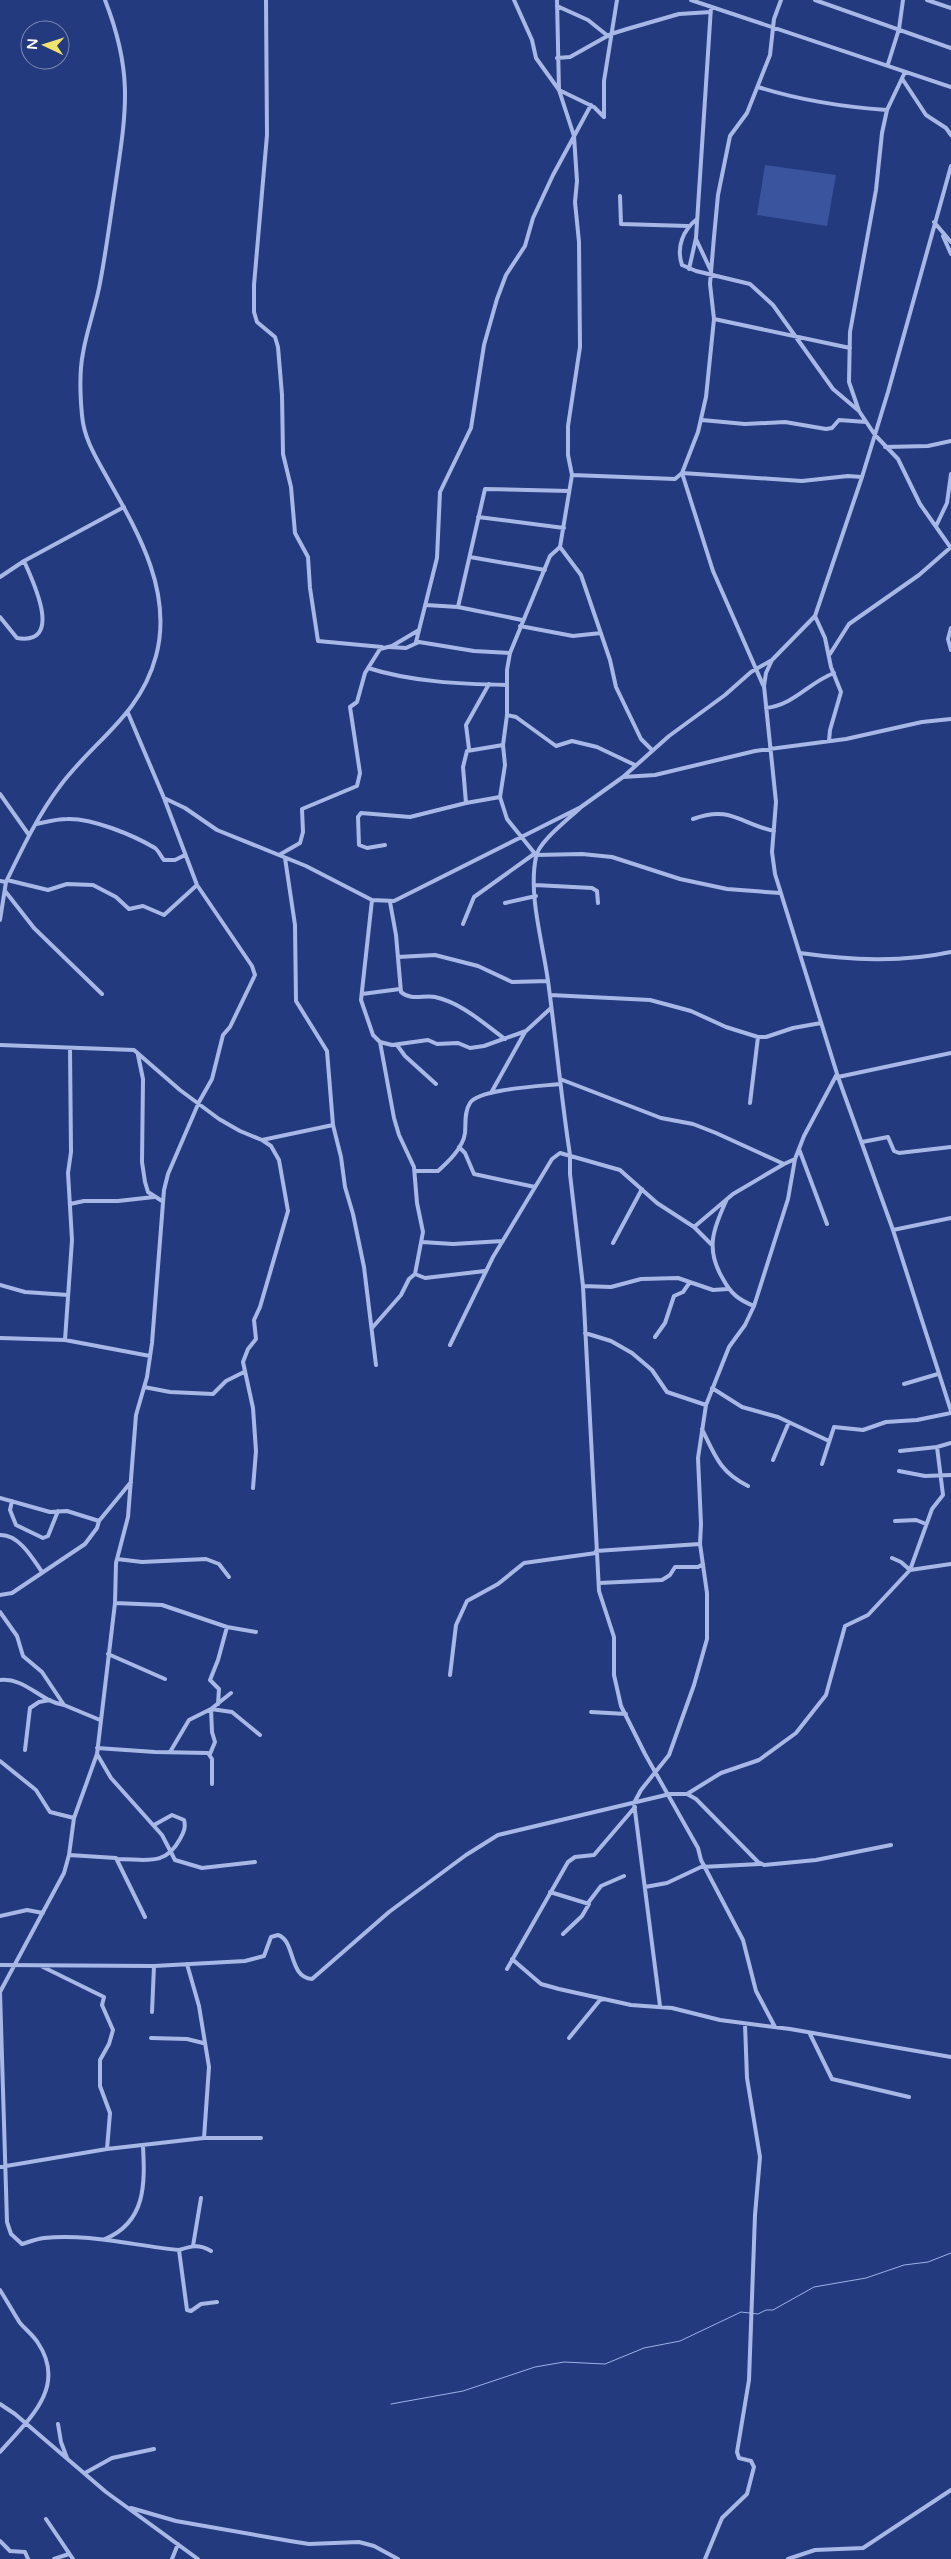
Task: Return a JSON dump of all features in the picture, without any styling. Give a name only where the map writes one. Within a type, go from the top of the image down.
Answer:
[{"type":"street","points":[[0,920],[7,881],[29,835],[71,772],[128,713],[151,670],[156,654],[160,617],[155,578],[149,558],[124,507],[87,440],[82,419],[80,387],[83,350],[100,283],[126,112],[124,63],[118,33],[105,0]]},
{"type":"street","points":[[266,0],[267,135],[254,312],[257,322],[275,337],[278,347],[284,454],[291,487],[295,532],[308,557],[310,588],[318,641],[406,648],[416,642],[474,651],[510,653]]},
{"type":"street","points":[[514,0],[532,40],[536,58],[559,90],[591,106],[604,117],[604,81],[617,0]]},
{"type":"street","points":[[557,0],[559,90],[574,136],[578,181],[575,202],[578,242],[580,347],[568,426],[568,455],[572,475],[560,547],[550,556],[510,653],[507,714],[502,745],[505,765],[500,797],[503,811],[520,837],[535,854],[537,920],[550,995],[570,1155],[583,1286],[598,1583],[602,1602],[614,1637],[614,1675],[618,1697],[670,1794],[680,1818],[698,1848],[704,1867],[743,1940],[756,1991],[775,2027]]},
{"type":"street","points":[[691,0],[774,26],[818,43],[888,64],[905,72],[951,87]]},
{"type":"street","points":[[572,475],[660,480],[675,479],[682,473],[702,420],[714,320],[711,273],[718,196],[730,136],[747,113],[770,56],[774,19],[781,0]]},
{"type":"street","points":[[815,0],[951,48]]},
{"type":"street","points":[[888,64],[899,29],[903,0]]},
{"type":"street","points":[[927,0],[951,8]]},
{"type":"street","points":[[557,6],[588,20],[610,35]]},
{"type":"street","points":[[689,269],[696,238],[711,7]]},
{"type":"street","points":[[557,58],[570,57],[610,35],[679,14],[711,12]]},
{"type":"street","points":[[830,654],[849,624],[919,575],[951,547],[920,504],[898,460],[875,435],[859,411],[849,382],[850,332],[876,190],[882,133],[887,110],[905,72]]},
{"type":"street","points":[[902,80],[926,115],[946,128],[951,135]]},
{"type":"street","points":[[758,88],[780,94],[853,107],[887,110]]},
{"type":"street","points":[[416,642],[437,558],[440,492],[471,428],[484,345],[497,299],[506,275],[524,246],[533,218],[591,106]]},
{"type":"street","points":[[463,924],[474,897],[535,854],[545,841],[581,807],[623,777],[652,750],[756,670],[772,660],[815,616],[875,435],[919,286],[934,222],[951,166]]},
{"type":"street","points":[[620,196],[621,224],[688,226]]},
{"type":"street","points":[[697,219],[688,226],[682,238],[680,257],[682,265],[689,269],[744,282],[754,287],[781,313],[794,336],[833,389],[859,411]]},
{"type":"street","points":[[934,222],[951,242]]},
{"type":"street","points":[[942,231],[951,254]]},
{"type":"street","points":[[696,238],[711,273]]},
{"type":"street","points":[[714,320],[850,348]]},
{"type":"street","points":[[702,420],[745,424],[785,422],[826,429],[832,428],[838,420],[866,422]]},
{"type":"street","points":[[885,447],[928,446],[951,441]]},
{"type":"street","points":[[682,473],[802,482],[848,476],[862,477]]},
{"type":"street","points":[[682,473],[713,571],[742,632],[764,686]]},
{"type":"street","points":[[936,526],[947,503],[951,474]]},
{"type":"street","points":[[458,607],[484,491],[487,488],[569,491]]},
{"type":"street","points":[[0,577],[24,561],[124,507]]},
{"type":"street","points":[[478,517],[564,528]]},
{"type":"street","points":[[560,547],[581,575],[601,633],[616,687],[641,739],[652,750]]},
{"type":"street","points":[[470,557],[545,570]]},
{"type":"street","points":[[0,617],[17,638],[31,638],[41,628],[43,620],[40,602],[24,561]]},
{"type":"street","points":[[426,605],[458,607],[522,620]]},
{"type":"street","points":[[815,616],[830,654],[841,696],[830,730],[829,741]]},
{"type":"street","points":[[520,626],[574,636],[601,633]]},
{"type":"street","points":[[951,628],[948,639],[951,650]]},
{"type":"street","points":[[388,647],[419,630]]},
{"type":"street","points":[[279,855],[300,843],[303,832],[302,809],[354,788],[359,782],[360,773],[350,709],[358,700],[368,668],[382,647]]},
{"type":"street","points":[[772,660],[766,673],[764,686],[776,802],[772,852],[780,893],[837,1075],[893,1230],[951,1412],[917,1420],[886,1422],[863,1430],[837,1426],[832,1430],[822,1464]]},
{"type":"street","points":[[368,668],[394,675],[507,684]]},
{"type":"street","points":[[766,708],[789,703],[817,680],[834,673]]},
{"type":"street","points":[[466,803],[463,767],[469,749],[466,725],[489,684]]},
{"type":"street","points":[[128,713],[164,798],[197,885],[255,972],[254,979],[239,1010],[223,1035],[212,1079],[199,1102],[168,1174],[162,1201],[158,1278],[150,1356],[144,1388],[137,1409],[128,1517],[117,1558],[115,1603],[97,1754],[74,1818],[70,1854],[64,1873],[0,1992],[2,2167],[7,2222],[9,2230],[18,2242],[24,2244],[37,2239],[55,2237],[102,2240],[179,2250],[201,2246],[211,2251]]},
{"type":"street","points":[[507,714],[516,717],[556,746],[572,741],[596,747],[634,765]]},
{"type":"street","points":[[623,777],[643,777],[691,768],[769,748],[864,736],[922,722],[951,719]]},
{"type":"street","points":[[469,749],[502,745]]},
{"type":"street","points":[[0,794],[29,835]]},
{"type":"street","points":[[385,845],[367,848],[359,845],[358,818],[361,812],[410,817],[466,803],[500,797]]},
{"type":"street","points":[[164,798],[185,808],[217,830],[279,855],[372,900],[390,902],[581,807]]},
{"type":"street","points":[[693,819],[714,813],[726,814],[774,831]]},
{"type":"street","points":[[36,824],[54,820],[77,819],[100,826],[113,826],[155,849],[164,860],[175,860],[185,855]]},
{"type":"street","points":[[535,854],[582,854],[612,857],[680,879],[727,890],[780,893]]},
{"type":"street","points":[[285,858],[296,925],[297,1005],[322,1040],[327,1052],[334,1125],[342,1158],[344,1187],[357,1231],[376,1365]]},
{"type":"street","points":[[0,881],[48,890],[67,884],[93,885],[116,897],[129,909],[143,906],[164,915],[197,885]]},
{"type":"street","points":[[535,885],[592,888],[597,891],[598,903]]},
{"type":"street","points":[[5,891],[34,928],[102,994]]},
{"type":"street","points":[[505,903],[536,896]]},
{"type":"street","points":[[372,900],[362,1003],[373,1035],[380,1042],[394,1118],[415,1171],[417,1203],[422,1226],[422,1242],[415,1274],[409,1279],[401,1295],[372,1328]]},
{"type":"street","points":[[390,902],[398,957],[400,989],[409,997],[435,997],[458,1004],[505,1039]]},
{"type":"street","points":[[800,953],[876,960],[926,958],[951,952]]},
{"type":"street","points":[[398,957],[435,955],[478,966],[512,982],[548,981]]},
{"type":"street","points":[[362,994],[400,989]]},
{"type":"street","points":[[550,995],[650,1000],[691,1011],[726,1027],[758,1037],[766,1037],[793,1028],[821,1023]]},
{"type":"street","points":[[491,1093],[526,1031],[551,1008]]},
{"type":"street","points":[[380,1042],[397,1045],[428,1040],[437,1044],[454,1042],[474,1048],[526,1031]]},
{"type":"street","points":[[750,1103],[758,1037]]},
{"type":"street","points":[[0,1045],[134,1050],[180,1090],[199,1102],[219,1119],[271,1146],[279,1160],[288,1211],[260,1307],[254,1320],[256,1339],[245,1355],[244,1372],[253,1408],[256,1450],[253,1488]]},
{"type":"street","points":[[397,1045],[405,1056],[436,1084]]},
{"type":"street","points":[[65,1340],[72,1240],[70,1204],[70,1048]]},
{"type":"street","points":[[134,1050],[139,1059],[143,1079],[142,1162],[145,1182],[148,1192],[154,1198],[162,1201]]},
{"type":"street","points":[[837,1075],[951,1053]]},
{"type":"street","points":[[507,1969],[570,1859],[594,1855],[635,1805],[668,1755],[707,1639],[707,1593],[700,1544],[698,1458],[706,1405],[729,1347],[745,1325],[754,1306],[788,1199],[795,1159],[799,1148],[837,1075]]},
{"type":"street","points":[[415,1171],[438,1171],[459,1147],[464,1136],[470,1101],[491,1093],[560,1082],[661,1118],[692,1124],[784,1164]]},
{"type":"street","points":[[262,1140],[334,1125]]},
{"type":"street","points":[[862,1142],[888,1137],[894,1151],[899,1153],[928,1148],[951,1147]]},
{"type":"street","points":[[459,1147],[465,1153],[474,1174],[535,1187]]},
{"type":"street","points":[[799,1148],[827,1224]]},
{"type":"street","points":[[450,1345],[485,1271],[535,1187],[555,1156],[560,1153],[620,1170],[664,1208],[694,1227],[711,1244]]},
{"type":"street","points":[[694,1227],[748,1184],[795,1159]]},
{"type":"street","points":[[613,1243],[642,1189]]},
{"type":"street","points":[[70,1204],[84,1201],[154,1198]]},
{"type":"street","points":[[727,1199],[718,1219],[711,1244],[714,1265],[728,1289],[736,1298],[754,1306]]},
{"type":"street","points":[[893,1230],[951,1218]]},
{"type":"street","points":[[422,1242],[453,1244],[503,1241]]},
{"type":"street","points":[[415,1274],[425,1278],[485,1271]]},
{"type":"street","points":[[583,1286],[616,1286],[645,1278],[678,1278],[717,1291],[728,1289]]},
{"type":"street","points":[[655,1337],[664,1323],[674,1296],[683,1292],[690,1282]]},
{"type":"street","points":[[0,1285],[25,1292],[68,1296]]},
{"type":"street","points":[[585,1333],[611,1341],[632,1353],[652,1370],[667,1392],[706,1405]]},
{"type":"street","points":[[0,1338],[65,1340],[150,1356]]},
{"type":"street","points":[[144,1388],[170,1392],[213,1394],[226,1382],[244,1372]]},
{"type":"street","points":[[904,1384],[938,1374]]},
{"type":"street","points":[[712,1388],[742,1407],[789,1422],[828,1441]]},
{"type":"street","points":[[773,1460],[789,1422]]},
{"type":"street","points":[[702,1429],[722,1467],[728,1474],[748,1486]]},
{"type":"street","points":[[900,1451],[937,1447],[951,1443]]},
{"type":"street","points":[[0,1966],[154,1966],[261,1959],[271,1938],[278,1935],[284,1938],[295,1967],[303,1976],[312,1979],[389,1912],[466,1855],[498,1835],[635,1805],[670,1794],[687,1794],[721,1773],[759,1760],[796,1733],[826,1695],[841,1649],[843,1629],[850,1622],[868,1615],[910,1570],[932,1509],[943,1495],[937,1447]]},
{"type":"street","points":[[899,1470],[951,1476]]},
{"type":"street","points":[[0,1595],[12,1593],[85,1544],[94,1533],[99,1521],[131,1482]]},
{"type":"street","points":[[0,1498],[50,1512],[68,1511],[99,1521]]},
{"type":"street","points":[[12,1501],[10,1510],[16,1525],[44,1538],[48,1536],[55,1523],[58,1511]]},
{"type":"street","points":[[894,1521],[916,1520],[926,1524]]},
{"type":"street","points":[[0,1535],[6,1534],[26,1549],[42,1572]]},
{"type":"street","points":[[450,1675],[456,1625],[467,1601],[498,1584],[524,1563],[596,1552],[700,1544]]},
{"type":"street","points":[[117,1558],[142,1562],[206,1559],[219,1564],[229,1577]]},
{"type":"street","points":[[892,1558],[901,1562],[910,1570],[951,1564]]},
{"type":"street","points":[[598,1583],[662,1580],[670,1575],[675,1567],[698,1567],[703,1564]]},
{"type":"street","points":[[115,1603],[162,1605],[227,1626],[256,1632]]},
{"type":"street","points":[[0,1612],[17,1636],[23,1656],[46,1678],[64,1704]]},
{"type":"street","points":[[218,1704],[219,1689],[210,1680],[218,1660],[227,1626]]},
{"type":"street","points":[[108,1654],[165,1679]]},
{"type":"street","points":[[0,1680],[13,1680],[50,1700],[100,1720]]},
{"type":"street","points":[[170,1752],[189,1720],[211,1709],[231,1693]]},
{"type":"street","points":[[25,1750],[30,1708],[39,1702],[50,1700]]},
{"type":"street","points":[[211,1709],[232,1712],[260,1735]]},
{"type":"street","points":[[211,1709],[212,1732],[215,1742],[210,1754],[212,1784]]},
{"type":"street","points":[[591,1712],[626,1714]]},
{"type":"street","points":[[97,1748],[210,1754]]},
{"type":"street","points":[[97,1754],[111,1778],[154,1825],[170,1853],[178,1861],[197,1868],[256,1862]]},
{"type":"street","points":[[0,1762],[36,1790],[50,1812],[74,1818]]},
{"type":"street","points":[[687,1794],[703,1805],[760,1864]]},
{"type":"street","points":[[635,1805],[660,2006]]},
{"type":"street","points":[[70,1854],[117,1859],[160,1859],[170,1853],[183,1833],[184,1820],[172,1815],[154,1825]]},
{"type":"street","points":[[645,1887],[662,1885],[697,1868],[816,1860],[891,1845]]},
{"type":"street","points":[[117,1859],[145,1917]]},
{"type":"street","points":[[563,1934],[582,1916],[588,1903],[601,1886],[624,1876]]},
{"type":"street","points":[[550,1892],[588,1903]]},
{"type":"street","points":[[0,1916],[27,1910],[43,1913]]},
{"type":"street","points":[[512,1958],[544,1985],[631,2005],[660,2006],[744,2024],[775,2027],[951,2057]]},
{"type":"street","points":[[187,1964],[198,2006],[209,2072],[204,2138]]},
{"type":"street","points":[[40,1966],[104,1997],[102,2005],[113,2030],[110,2044],[100,2060],[100,2086],[110,2113],[107,2149]]},
{"type":"street","points":[[152,2012],[154,1966]]},
{"type":"street","points":[[569,2038],[600,2000],[604,1998]]},
{"type":"street","points":[[705,2559],[722,2518],[747,2494],[754,2467],[751,2462],[739,2458],[737,2452],[749,2380],[754,2215],[760,2158],[747,2078],[744,2024]]},
{"type":"street","points":[[810,2034],[832,2079],[909,2097]]},
{"type":"street","points":[[151,2038],[203,2043]]},
{"type":"street","points":[[2,2167],[107,2149],[204,2138],[261,2138]]},
{"type":"street","points":[[102,2240],[125,2228],[140,2202],[145,2182],[143,2146]]},
{"type":"street","points":[[193,2246],[201,2198]]},
{"type":"street","points":[[179,2250],[187,2310],[191,2310],[201,2304],[217,2302]]},
{"type":"street","points":[[0,2290],[22,2324],[40,2344],[47,2365],[46,2395],[39,2408],[0,2452]]},
{"type":"street","points":[[0,2404],[15,2414],[24,2424],[106,2492],[131,2508],[198,2559]]},
{"type":"street","points":[[58,2424],[61,2442],[68,2460]]},
{"type":"street","points":[[85,2473],[107,2460],[154,2449]]},
{"type":"street","points":[[788,2559],[815,2550],[863,2548],[951,2490]]},
{"type":"street","points":[[131,2508],[176,2521],[309,2544],[359,2542],[369,2544],[398,2559]]},
{"type":"street","points":[[46,2519],[73,2559]]},
{"type":"street","points":[[0,2540],[10,2550],[25,2552],[28,2559]]},
{"type":"street","points":[[172,2559],[178,2544]]},
{"type":"street","points":[[54,2559],[69,2554]]},
{"type":"shaded area","points":[[765,165],[836,175],[827,226],[757,215]]},
{"type":"waterway","points":[[391,2404],[463,2391],[535,2367],[564,2362],[605,2364],[644,2348],[680,2341],[741,2312],[758,2314],[766,2310],[773,2310],[814,2287],[866,2278],[904,2265],[928,2262],[951,2253]]}]
